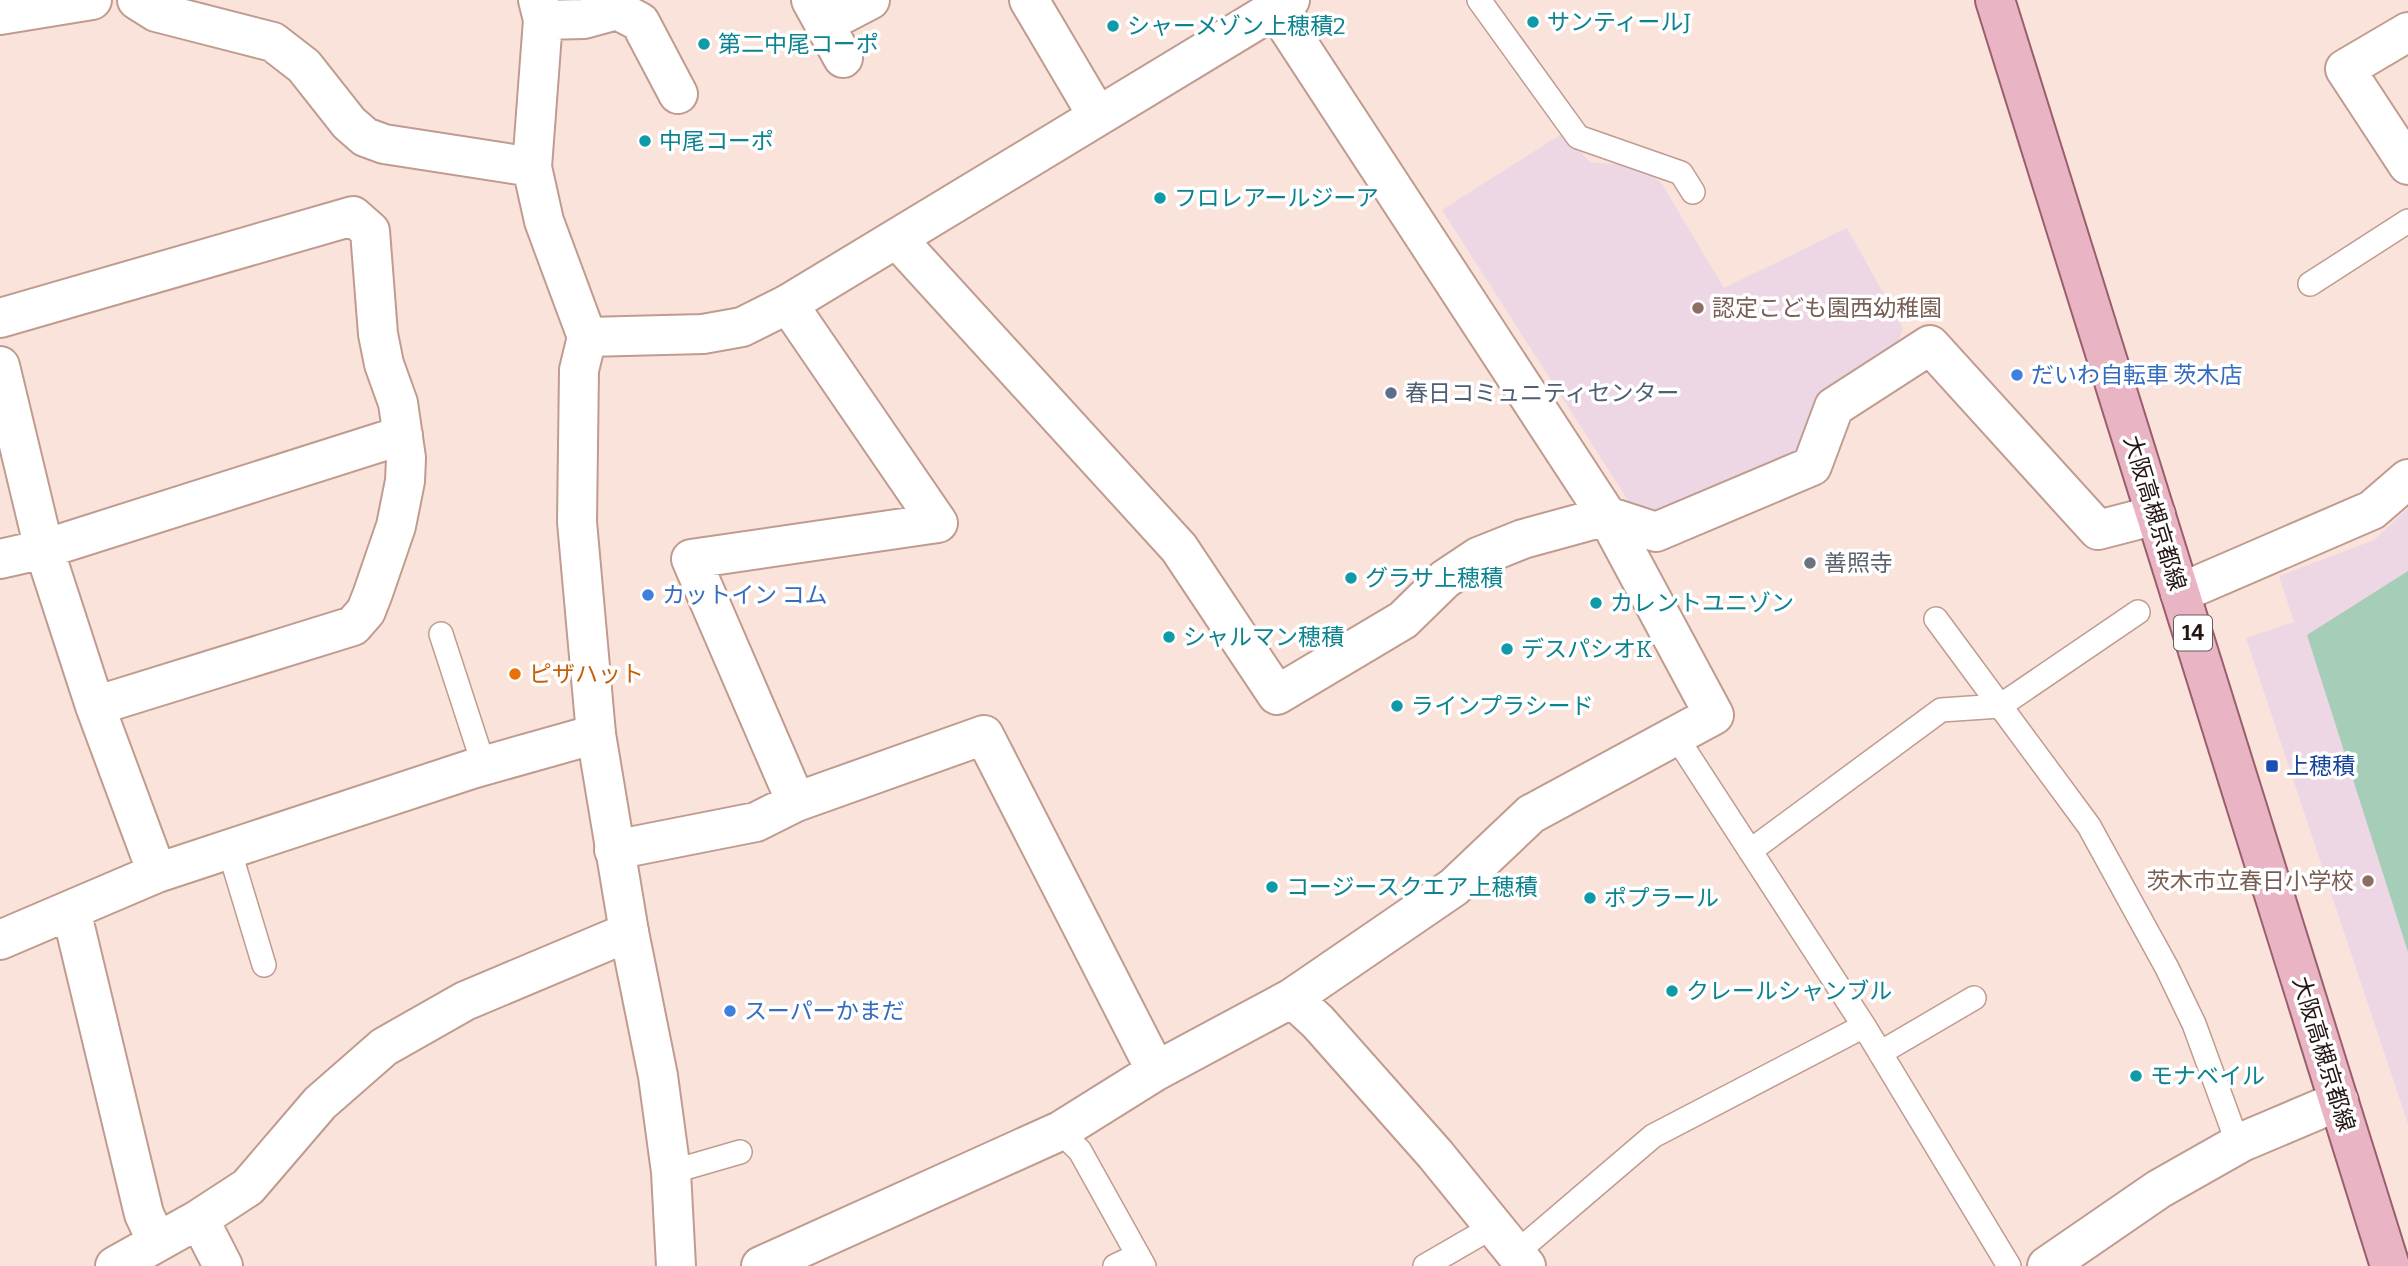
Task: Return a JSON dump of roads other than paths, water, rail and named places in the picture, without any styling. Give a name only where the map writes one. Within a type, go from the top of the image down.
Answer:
[{"type":"main road","name":"大阪高槻京都線","points":[[1995,0],[2390,1266]]},
{"type":"street","points":[[0,15],[93,0]]},
{"type":"street","points":[[137,0],[156,12],[273,42],[303,66],[349,123],[365,137],[384,144],[532,167]]},
{"type":"street","points":[[843,58],[818,12],[870,0]]},
{"type":"street","points":[[1028,0],[1097,116]]},
{"type":"street","points":[[587,337],[703,334],[742,327],[788,304],[897,239],[1282,4],[1607,516],[1714,715],[1531,814],[1454,887],[1292,998],[1156,1071],[1059,1131],[761,1266]]},
{"type":"street","points":[[676,1266],[670,1172],[658,1076],[614,850],[597,734],[577,522],[579,370],[587,337],[544,221],[532,167],[541,10],[584,19],[617,9],[640,22],[678,94]]},
{"type":"street","points":[[2408,32],[2345,69],[2408,165]]},
{"type":"street","points":[[0,318],[353,216],[370,231],[380,352],[398,403],[406,458],[402,504],[366,611],[353,626],[95,706]]},
{"type":"street","points":[[897,239],[1179,548],[1277,695],[1403,620],[1445,579],[1478,557],[1523,539],[1607,516],[1656,532],[1812,466],[1834,407],[1930,345],[2098,530],[2156,515]]},
{"type":"street","points":[[788,304],[938,523],[691,559],[796,802]]},
{"type":"street","points":[[0,366],[44,549],[95,706],[157,873]]},
{"type":"street","points":[[0,559],[44,549],[404,435]]},
{"type":"street","points":[[2180,593],[2372,510],[2408,479]]},
{"type":"street","points":[[0,940],[157,873],[484,766],[597,734]]},
{"type":"street","points":[[614,850],[756,822],[796,802],[984,735],[1156,1071]]},
{"type":"street","points":[[71,910],[144,1214],[157,1242]]},
{"type":"street","points":[[115,1266],[199,1219],[248,1186],[320,1103],[384,1047],[465,1001],[629,932]]},
{"type":"street","points":[[1292,998],[1327,1032],[1436,1154],[1512,1248]]},
{"type":"street","points":[[2047,1266],[2159,1189],[2238,1144],[2339,1101]]},
{"type":"street","points":[[199,1219],[223,1266]]},
{"type":"lane","points":[[1479,0],[1578,137],[1681,173],[1693,192]]},
{"type":"lane","points":[[2310,284],[2408,221]]},
{"type":"lane","points":[[1750,851],[1941,710],[2000,706],[2138,612]]},
{"type":"lane","points":[[1936,619],[2089,826],[2194,1024],[2238,1144]]},
{"type":"lane","points":[[441,634],[484,766]]},
{"type":"lane","points":[[1675,735],[1864,1026],[2009,1266]]},
{"type":"lane","points":[[229,849],[264,965]]},
{"type":"lane","points":[[1880,1053],[1974,998]]},
{"type":"lane","points":[[1424,1266],[1512,1248],[1653,1136],[1864,1026]]},
{"type":"lane","points":[[1059,1131],[1080,1151],[1141,1260],[1115,1266]]},
{"type":"lane","points":[[670,1172],[740,1152]]},
{"type":"place","name":"サンティールJ","points":[[1533,22]]},
{"type":"place","name":"シャーメゾン上穂積2","points":[[1113,26]]},
{"type":"place","name":"第二中尾コーポ","points":[[704,44]]},
{"type":"place","name":"中尾コーポ","points":[[645,141]]},
{"type":"place","name":"フロレアールジーア","points":[[1160,198]]},
{"type":"place","name":"認定こども園西幼稚園","points":[[1698,308]]},
{"type":"place","name":"だいわ自転車 茨木店","points":[[2017,375]]},
{"type":"place","name":"春日コミュニティセンター","points":[[1391,393]]},
{"type":"place","name":"善照寺","points":[[1810,563]]},
{"type":"place","name":"グラサ上穂積","points":[[1351,578]]},
{"type":"place","name":"カットイン コム","points":[[648,595]]},
{"type":"place","name":"カレントユニゾン","points":[[1596,603]]},
{"type":"place","name":"シャルマン穂積","points":[[1169,637]]},
{"type":"place","name":"デスパシオK","points":[[1507,649]]},
{"type":"place","name":"ピザハット","points":[[515,674]]},
{"type":"place","name":"ラインプラシード","points":[[1397,706]]},
{"type":"place","name":"上穂積","points":[[2272,766]]},
{"type":"place","name":"茨木市立春日小学校","points":[[2368,881]]},
{"type":"place","name":"コージースクエア上穂積","points":[[1272,887]]},
{"type":"place","name":"ポプラール","points":[[1590,898]]},
{"type":"place","name":"クレールシャンブル","points":[[1672,991]]},
{"type":"place","name":"スーパーかまだ","points":[[730,1011]]},
{"type":"place","name":"モナベイル","points":[[2136,1076]]}]
